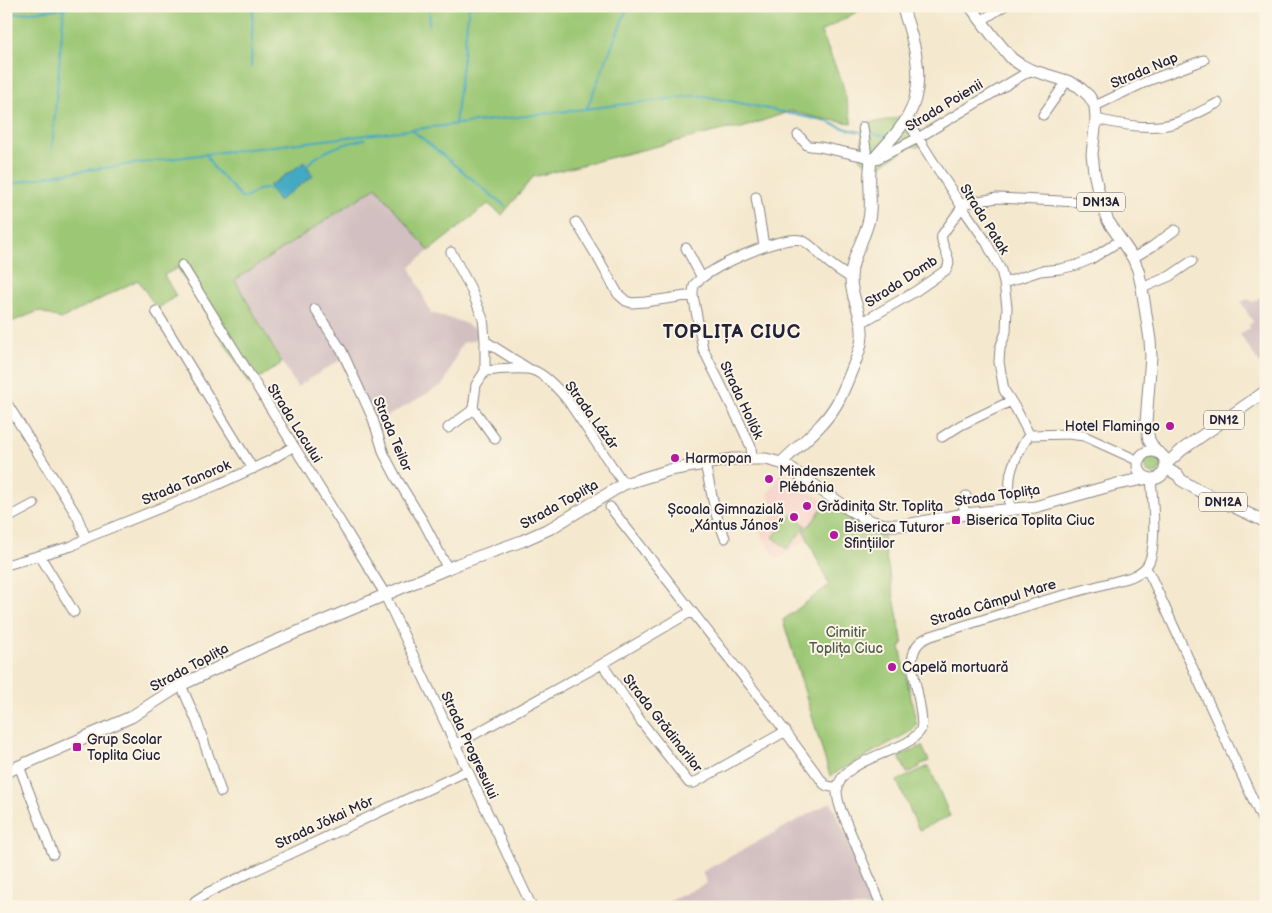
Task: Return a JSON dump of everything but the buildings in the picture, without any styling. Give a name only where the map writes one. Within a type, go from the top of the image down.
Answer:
[{"type":"main road","points":[[781,463],[822,424],[836,404],[857,356],[861,338],[861,323],[851,285],[851,278],[853,264],[869,219],[869,160],[906,119],[916,94],[917,63],[913,40],[902,6]]},
{"type":"main road","points":[[970,6],[1012,59],[1031,70],[1067,82],[1084,91],[1094,106]]},
{"type":"main road","name":"DN13A","points":[[1094,106],[1096,119],[1092,154],[1101,203],[1108,221],[1133,258],[1142,288],[1151,356],[1146,423],[1158,468]]},
{"type":"main road","name":"DN12","points":[[1139,465],[1144,454],[1148,452],[1158,468],[1231,414],[1266,391]]},
{"type":"main road","name":"Strada Toplița","points":[[6,772],[131,718],[181,685],[283,638],[448,568],[522,541],[551,528],[624,484],[670,470],[734,459],[766,459],[781,463],[850,510],[879,524],[906,525],[965,514],[1044,505],[1118,484],[1158,468]]},
{"type":"main road","points":[[1139,465],[1144,476],[1158,468]]},
{"type":"main road","name":"Strada Toplița","points":[[1118,484],[1130,477],[1139,465]]},
{"type":"main road","name":"DN12A","points":[[1158,468],[1266,522]]},
{"type":"street","points":[[981,21],[1004,6]]},
{"type":"street","name":"Strada Nap","points":[[1094,106],[1150,80],[1204,60]]},
{"type":"street","name":"Strada Poienii","points":[[869,160],[918,138],[1031,70]]},
{"type":"street","points":[[1043,114],[1067,82]]},
{"type":"street","points":[[1096,119],[1128,125],[1159,126],[1179,122],[1218,103]]},
{"type":"street","name":"Strada Patak","points":[[906,119],[961,206],[985,240],[1001,270],[1007,307],[1006,332],[1000,348],[999,362],[1004,390],[1029,435]]},
{"type":"street","points":[[798,135],[807,145],[869,160],[863,127]]},
{"type":"street","points":[[756,197],[764,246]]},
{"type":"street","points":[[961,206],[997,198],[1101,203]]},
{"type":"street","name":"Strada Domb","points":[[861,323],[916,291],[949,267],[949,261],[940,239],[961,206]]},
{"type":"street","points":[[576,222],[618,294],[626,301],[632,303],[693,295],[693,288],[696,283],[732,260],[764,246],[796,240],[804,241],[829,263],[851,278]]},
{"type":"street","points":[[1133,258],[1175,230]]},
{"type":"street","points":[[1004,283],[1040,271],[1077,265],[1091,259],[1122,240]]},
{"type":"street","points":[[686,248],[702,278]]},
{"type":"street","points":[[448,428],[473,408],[476,385],[485,371],[485,341],[482,319],[470,287],[451,252]]},
{"type":"street","points":[[1142,288],[1170,276],[1192,261]]},
{"type":"street","name":"Strada Lacului","points":[[182,265],[385,595]]},
{"type":"street","name":"Strada Hollók","points":[[693,295],[703,349],[751,447],[752,458]]},
{"type":"street","name":"Strada Teilor","points":[[315,309],[342,351],[373,419],[384,454],[448,568]]},
{"type":"street","points":[[156,311],[253,469]]},
{"type":"street","name":"Strada Lázár","points":[[485,341],[530,370]]},
{"type":"street","name":"Strada Lázár","points":[[485,371],[506,369],[530,370],[545,377],[564,395],[624,484]]},
{"type":"street","points":[[942,437],[961,425],[1011,401]]},
{"type":"street","points":[[6,402],[77,516],[86,538]]},
{"type":"street","points":[[473,408],[495,439]]},
{"type":"street","points":[[1010,510],[1009,480],[1011,471],[1029,435],[1068,434],[1084,436],[1139,465]]},
{"type":"street","name":"Strada Tanorok","points":[[7,562],[40,556],[72,546],[86,538],[253,469],[294,446]]},
{"type":"street","points":[[705,464],[716,514],[725,538]]},
{"type":"street","points":[[1158,468],[1153,543],[1149,563],[1146,568],[1266,828]]},
{"type":"street","points":[[965,514],[963,504],[966,496]]},
{"type":"street","points":[[6,519],[34,504]]},
{"type":"street","points":[[610,507],[786,731],[824,784],[838,788],[841,810],[882,907]]},
{"type":"street","points":[[40,556],[74,612]]},
{"type":"street","name":"Strada Câmpul Mare","points":[[838,788],[851,769],[906,743],[922,729],[922,718],[912,664],[915,650],[922,640],[1046,600],[1131,577],[1146,568]]},
{"type":"street","name":"Strada Progresului","points":[[385,595],[532,907]]},
{"type":"street","points":[[455,746],[692,612]]},
{"type":"street","name":"Strada Grădinarilor","points":[[602,664],[640,720],[689,783],[694,784],[786,731]]},
{"type":"street","points":[[181,685],[197,722],[221,792]]},
{"type":"street","points":[[19,766],[53,854]]},
{"type":"street","name":"Strada Jókai Mór","points":[[195,900],[467,771]]},
{"type":"shaded area","points":[[376,186],[429,251],[410,267],[431,313],[462,322],[479,331],[475,340],[462,343],[444,384],[372,425],[340,360],[297,387],[235,280]]},
{"type":"shaded area","points":[[1262,296],[1266,303],[1266,373],[1240,334],[1250,328],[1249,325],[1253,322],[1241,302],[1248,299],[1253,302]]},
{"type":"shaded area","name":"Școala Gimnazială „Xántus János”","points":[[781,473],[826,502],[804,531],[807,539],[777,560],[758,529],[776,514],[768,494]]},
{"type":"shaded area","points":[[831,802],[878,907],[658,907],[707,883],[702,872]]},
{"type":"green space","points":[[6,6],[867,6],[821,32],[842,82],[852,123],[822,119],[791,111],[739,129],[728,129],[702,135],[533,177],[502,215],[488,204],[429,251],[376,187],[235,280],[282,363],[250,384],[178,268],[164,275],[176,296],[157,309],[138,280],[61,319],[39,311],[6,324]]},
{"type":"green space","points":[[902,117],[916,117],[918,127],[928,142],[918,147],[911,146],[875,169],[860,159],[864,124]]},
{"type":"green space","points":[[1149,456],[1157,456],[1162,461],[1160,472],[1149,474],[1144,469],[1144,461]]},
{"type":"green space","name":"Cimitir Toplița Ciuc","points":[[826,502],[860,524],[883,532],[903,644],[900,647],[917,726],[830,776],[783,620],[829,585],[804,531]]},
{"type":"green space","points":[[793,514],[806,526],[787,549],[773,537]]},
{"type":"green space","points":[[922,746],[929,761],[907,773],[899,757]]},
{"type":"green space","points":[[929,766],[950,816],[919,830],[897,781]]},
{"type":"water","points":[[305,162],[313,176],[278,201],[269,186]]},
{"type":"waterway","points":[[52,149],[64,6]]},
{"type":"waterway","points":[[6,15],[81,6]]},
{"type":"waterway","points":[[251,67],[253,6]]},
{"type":"waterway","points":[[429,25],[430,6]]},
{"type":"waterway","points":[[455,123],[469,6]]},
{"type":"waterway","points":[[587,108],[628,6]]},
{"type":"waterway","points":[[6,185],[59,174],[206,154],[693,96],[704,96],[825,121],[861,132]]},
{"type":"waterway","points":[[412,130],[505,206]]},
{"type":"waterway","points":[[868,133],[887,136]]},
{"type":"waterway","points":[[305,167],[325,152],[365,139]]},
{"type":"waterway","points":[[206,154],[213,167],[241,198],[248,197],[259,189],[272,189]]},
{"type":"place","name":"Hotel Flamingo","points":[[1170,426]]},
{"type":"place","name":"Harmopan","points":[[675,458]]},
{"type":"place","name":"Mindenszentek Plébánia","points":[[769,479]]},
{"type":"place","name":"Grădinița Str. Toplița","points":[[807,506]]},
{"type":"place","name":"Școala Gimnazială „Xántus János”","points":[[794,517]]},
{"type":"place","name":"Biserica Toplita Ciuc","points":[[956,520]]},
{"type":"place","name":"Biserica Tuturor Sfințiilor","points":[[834,535]]},
{"type":"place","name":"Capelă mortuară","points":[[892,667]]},
{"type":"place","name":"Grup Scolar Toplita Ciuc","points":[[77,747]]},
{"type":"district","name":"TOPLIȚA CIUC","points":[[732,331]]}]
